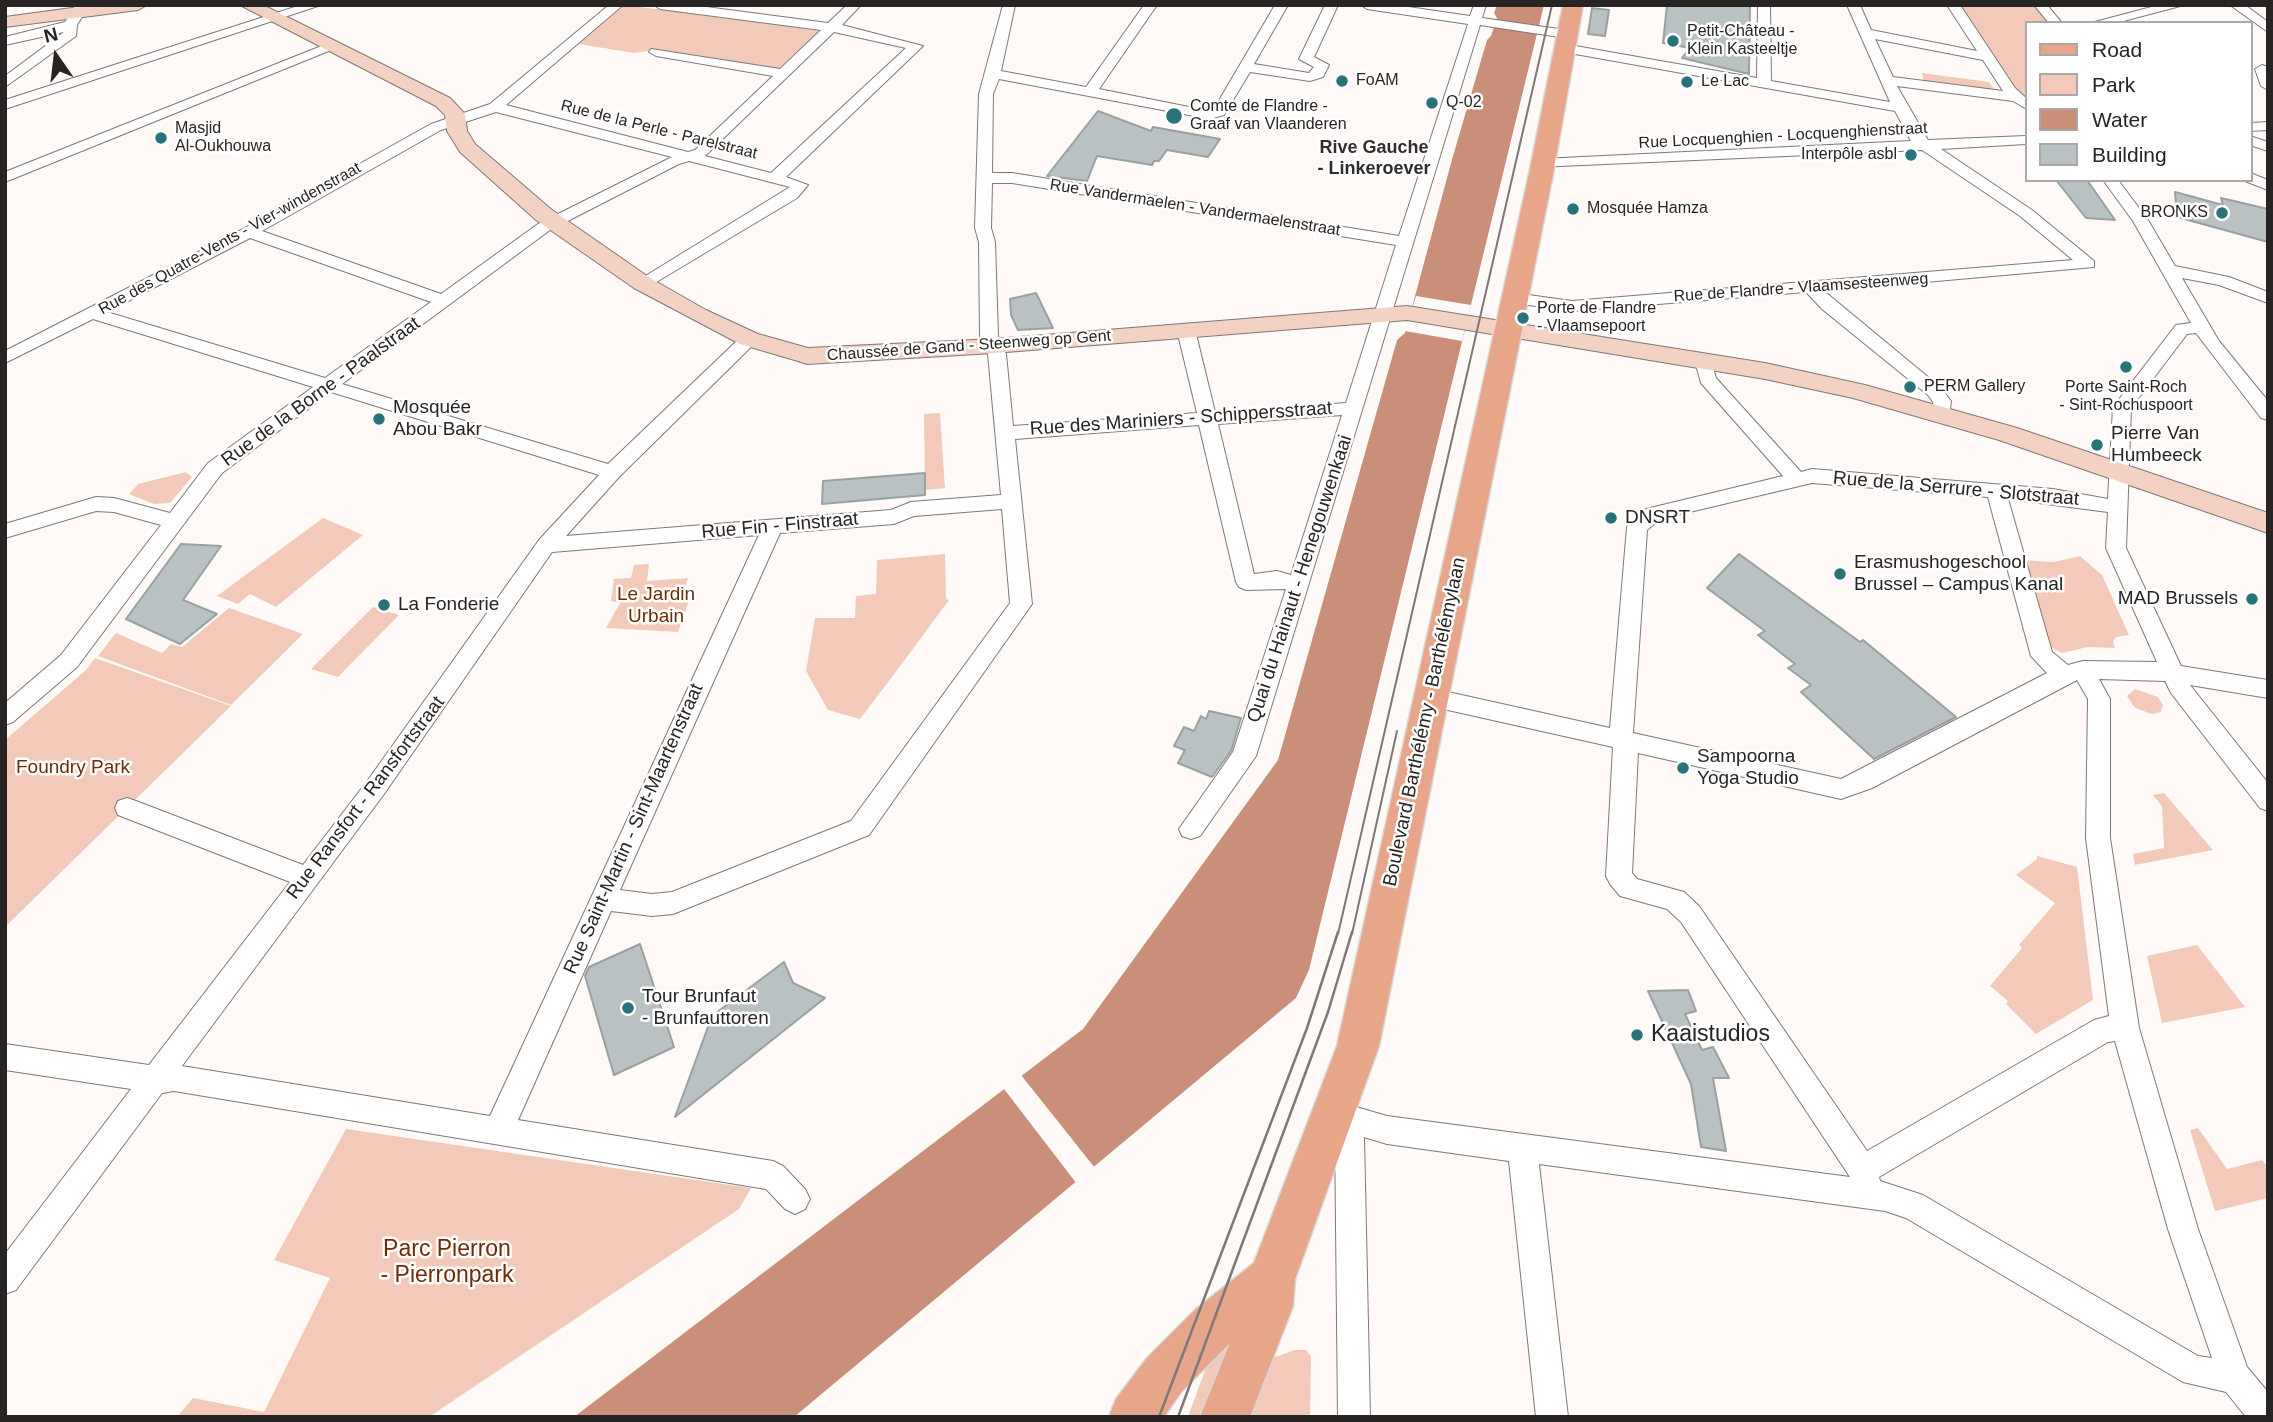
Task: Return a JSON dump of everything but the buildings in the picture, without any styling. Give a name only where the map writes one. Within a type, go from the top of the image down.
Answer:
[{"type":"main road","name":"Boulevard Barthélémy - Barthélémylaan","points":[[1340,1116],[1358,1046],[1430,697],[1485,325],[1514,298],[1573,5]]},
{"type":"main road","points":[[1225,1417],[1269,1306],[1271,1279],[1340,1116]]},
{"type":"main road","points":[[1134,1417],[1164,1376],[1212,1327],[1271,1279]]},
{"type":"street","points":[[5,22],[138,5]]},
{"type":"street","name":"Chaussée de Gand - Steenweg op Gent","points":[[249,5],[278,17],[443,102],[455,114],[457,131],[467,148],[554,222],[642,283],[698,315],[749,339],[807,356],[994,346],[1410,314],[1808,380],[1942,413],[2268,523]]},
{"type":"street","points":[[5,105],[315,5]]},
{"type":"street","name":"Rue des Quatre-Vents - Vier-windenstraat","points":[[5,358],[249,232],[436,127],[495,107],[617,5]]},
{"type":"street","points":[[660,5],[832,28],[913,44],[914,49],[806,153],[776,177]]},
{"type":"street","points":[[554,222],[700,153],[786,74],[855,5]]},
{"type":"street","points":[[603,899],[652,905],[673,903],[860,828],[1021,604],[997,354],[989,336],[984,178],[986,94],[1009,5]]},
{"type":"street","points":[[1091,90],[1151,5]]},
{"type":"street","points":[[992,73],[1091,90],[1210,116],[1219,112],[1282,5]]},
{"type":"street","points":[[1245,67],[1310,77],[1318,74],[1322,65],[1306,59],[1332,5]]},
{"type":"street","points":[[1367,5],[1537,31],[1565,41],[1764,85],[1900,108]]},
{"type":"street","points":[[1437,5],[1448,16]]},
{"type":"street","points":[[1383,315],[1480,5]]},
{"type":"street","points":[[1764,85],[1765,5]]},
{"type":"street","points":[[1853,5],[1900,108],[1924,145]]},
{"type":"street","points":[[1953,5],[2021,102]]},
{"type":"street","points":[[2040,5],[2054,21]]},
{"type":"street","points":[[2106,21],[2178,5]]},
{"type":"street","points":[[2235,5],[2268,28]]},
{"type":"street","points":[[5,41],[78,14]]},
{"type":"street","points":[[5,83],[71,33],[78,14]]},
{"type":"street","points":[[1867,33],[1988,57]]},
{"type":"street","points":[[5,177],[334,46]]},
{"type":"street","points":[[656,52],[786,74]]},
{"type":"street","points":[[2262,69],[2265,93]]},
{"type":"street","points":[[1889,81],[2021,102]]},
{"type":"street","name":"Rue de la Perle - Parelstraat","points":[[495,107],[800,185],[792,195]]},
{"type":"street","name":"Rue Locquenghien - Locquenghienstraat","points":[[1542,163],[1569,165],[2024,140]]},
{"type":"street","name":"Rue de Flandre - Vlaamsesteenweg","points":[[1514,298],[1572,306],[2088,264],[2026,213],[1924,145]]},
{"type":"street","name":"Rue Vandermaelen - Vandermaelenstraat","points":[[984,178],[1012,178],[1406,242]]},
{"type":"street","points":[[2112,182],[2140,220],[2201,327],[2234,375],[2268,414]]},
{"type":"street","points":[[642,283],[792,195]]},
{"type":"street","name":"Rue de la Borne - Paalstraat","points":[[5,716],[69,661],[215,468],[445,301],[465,283],[554,222]]},
{"type":"street","points":[[249,232],[445,301]]},
{"type":"street","points":[[2169,270],[2223,281],[2267,296]]},
{"type":"street","points":[[1812,288],[1828,305],[1934,391],[1942,401],[1942,413]]},
{"type":"street","points":[[94,314],[612,472]]},
{"type":"street","name":"Quai du Hainaut - Henegouwenkaai","points":[[1191,829],[1244,756],[1383,315]]},
{"type":"street","points":[[2201,327],[2182,329],[2122,407],[2116,548],[2179,687],[2268,802]]},
{"type":"street","points":[[1186,330],[1246,582],[1277,579],[1298,584]]},
{"type":"street","name":"Rue Ransfort - Ransfortstraat","points":[[5,1279],[433,709],[546,545],[612,472],[749,339]]},
{"type":"street","points":[[1704,361],[1707,379],[1795,477]]},
{"type":"street","name":"Rue des Mariniers - Schippersstraat","points":[[1006,433],[1355,408]]},
{"type":"street","name":"Rue de la Serrure - Slotstraat","points":[[1621,738],[1637,527],[1653,514],[1795,477],[1812,476],[2090,501],[2117,507]]},
{"type":"street","points":[[1996,492],[2042,656],[2073,672],[2099,699],[2098,838],[2108,925],[2125,1028],[2183,1229],[2235,1377],[2267,1417]]},
{"type":"street","name":"Rue Fin - Finstraat","points":[[546,545],[894,517],[911,509],[1013,501]]},
{"type":"street","points":[[5,531],[96,504],[114,505],[174,521]]},
{"type":"street","name":"Rue Saint-Martin - Sint-Maartenstraat","points":[[498,1131],[772,527]]},
{"type":"street","points":[[1430,697],[1841,789],[1864,781],[2073,672],[2151,670],[2268,689]]},
{"type":"street","points":[[1621,738],[1626,751],[1617,867],[1622,882],[1629,888],[1682,905],[1865,1181]]},
{"type":"street","points":[[127,808],[306,877]]},
{"type":"street","points":[[1865,1181],[2104,1029],[2125,1028]]},
{"type":"street","points":[[5,1057],[157,1080],[174,1078],[773,1176],[795,1199]]},
{"type":"street","points":[[1340,1116],[1387,1130],[1865,1181],[1913,1205],[2194,1371],[2235,1377]]},
{"type":"street","name":"Boulevard Barthélémy - Barthélémylaan","points":[[1340,1116],[1354,1417]]},
{"type":"street","points":[[1521,1146],[1552,1417]]},
{"type":"green space","points":[[625,5],[818,32],[778,69],[655,50],[634,53],[579,44]]},
{"type":"green space","points":[[1956,5],[2032,5],[2049,21],[2024,21],[2024,99]]},
{"type":"green space","points":[[1922,73],[1989,82],[1996,92],[1924,82]]},
{"type":"green space","points":[[940,413],[945,488],[925,490],[924,414]]},
{"type":"green space","points":[[186,472],[192,477],[170,503],[154,504],[129,494],[138,484]]},
{"type":"green space","points":[[323,518],[363,535],[276,607],[250,594],[238,604],[217,596]]},
{"type":"green space","points":[[945,554],[946,599],[949,600],[901,665],[860,719],[828,710],[806,671],[815,618],[855,618],[856,596],[876,594],[877,560]]},
{"type":"green space","points":[[2080,556],[2102,575],[2129,635],[2116,637],[2113,642],[2115,648],[2088,647],[2062,653],[2045,644],[2022,560],[2054,562]]},
{"type":"green space","name":"Le Jardin Urbain","points":[[649,564],[647,581],[688,578],[684,591],[690,591],[691,595],[678,632],[606,628],[620,603],[611,601],[614,579],[631,578],[634,565]]},
{"type":"green space","points":[[373,607],[399,615],[338,677],[311,669]]},
{"type":"green space","points":[[229,608],[303,634],[231,705],[98,656],[116,633],[162,653],[171,644],[182,647]]},
{"type":"green space","name":"Foundry Park","points":[[95,658],[231,706],[5,927],[5,740],[86,670]]},
{"type":"green space","points":[[2135,689],[2158,697],[2163,705],[2161,712],[2152,714],[2135,708],[2127,696]]},
{"type":"green space","points":[[2164,793],[2213,850],[2135,865],[2133,854],[2164,848],[2162,806],[2153,795]]},
{"type":"green space","points":[[2037,856],[2077,867],[2093,1000],[2036,1034],[2006,1004],[2008,1001],[1990,986],[2022,948],[2019,945],[2055,903],[2016,875],[2037,859]]},
{"type":"green space","points":[[2197,945],[2245,1007],[2162,1023],[2147,956]]},
{"type":"green space","points":[[2198,1128],[2227,1169],[2262,1160],[2268,1167],[2268,1198],[2215,1211],[2190,1130]]},
{"type":"green space","name":"Parc Pierron - Pierronpark","points":[[346,1129],[751,1188],[739,1209],[429,1417],[177,1417],[193,1398],[264,1412],[330,1278],[274,1260]]},
{"type":"green space","points":[[1251,1308],[1207,1417],[1188,1417],[1213,1348]]},
{"type":"green space","points":[[1295,1350],[1306,1350],[1311,1356],[1310,1417],[1242,1417],[1272,1358]]},
{"type":"water","points":[[1497,5],[1544,5],[1309,970],[1296,998],[794,1417],[574,1417],[1083,1029],[1278,760],[1397,340],[1405,333],[1453,156],[1487,40],[1497,18],[1494,13]]},
{"type":"pier","points":[[1416,296],[1471,305],[1462,341],[1405,331]]},
{"type":"pier","points":[[1021,1075],[1095,1168],[1077,1184],[1004,1089]]},
{"type":"tram line","points":[[1338,934],[1552,5]]},
{"type":"tram line","points":[[1352,934],[1397,731]]},
{"type":"tram line","points":[[1159,1417],[1307,1028],[1338,932]]},
{"type":"tram line","points":[[1178,1417],[1328,1012],[1352,932]]},
{"type":"place","name":"Petit-Château - Klein Kasteeltje","points":[[1673,41]]},
{"type":"place","name":"FoAM","points":[[1342,81]]},
{"type":"place","name":"Le Lac","points":[[1687,82]]},
{"type":"place","name":"Q-02","points":[[1432,103]]},
{"type":"place","name":"Comte de Flandre - Graaf van Vlaanderen","points":[[1174,116]]},
{"type":"place","name":"Masjid Al-Oukhouwa","points":[[161,138]]},
{"type":"place","name":"Interpôle asbl","points":[[1911,155]]},
{"type":"place","name":"Mosquée Hamza","points":[[1573,209]]},
{"type":"place","name":"BRONKS","points":[[2222,213]]},
{"type":"place","name":"Porte de Flandre - Vlaamsepoort","points":[[1523,318]]},
{"type":"place","name":"Porte Saint-Roch - Sint-Rochuspoort","points":[[2126,367]]},
{"type":"place","name":"PERM Gallery","points":[[1910,387]]},
{"type":"place","name":"Mosquée Abou Bakr","points":[[379,419]]},
{"type":"place","name":"Pierre Van Humbeeck","points":[[2097,445]]},
{"type":"place","name":"DNSRT","points":[[1611,518]]},
{"type":"place","name":"Erasmushogeschool Brussel – Campus Kanal","points":[[1840,574]]},
{"type":"place","name":"MAD Brussels","points":[[2252,599]]},
{"type":"place","name":"La Fonderie","points":[[384,605]]},
{"type":"place","name":"Sampoorna Yoga Studio","points":[[1683,768]]},
{"type":"place","name":"Tour Brunfaut - Brunfauttoren","points":[[628,1008]]},
{"type":"place","name":"Kaaistudios","points":[[1637,1035]]},
{"type":"district","name":"Rive Gauche - Linkeroever","points":[[1374,158]]}]
